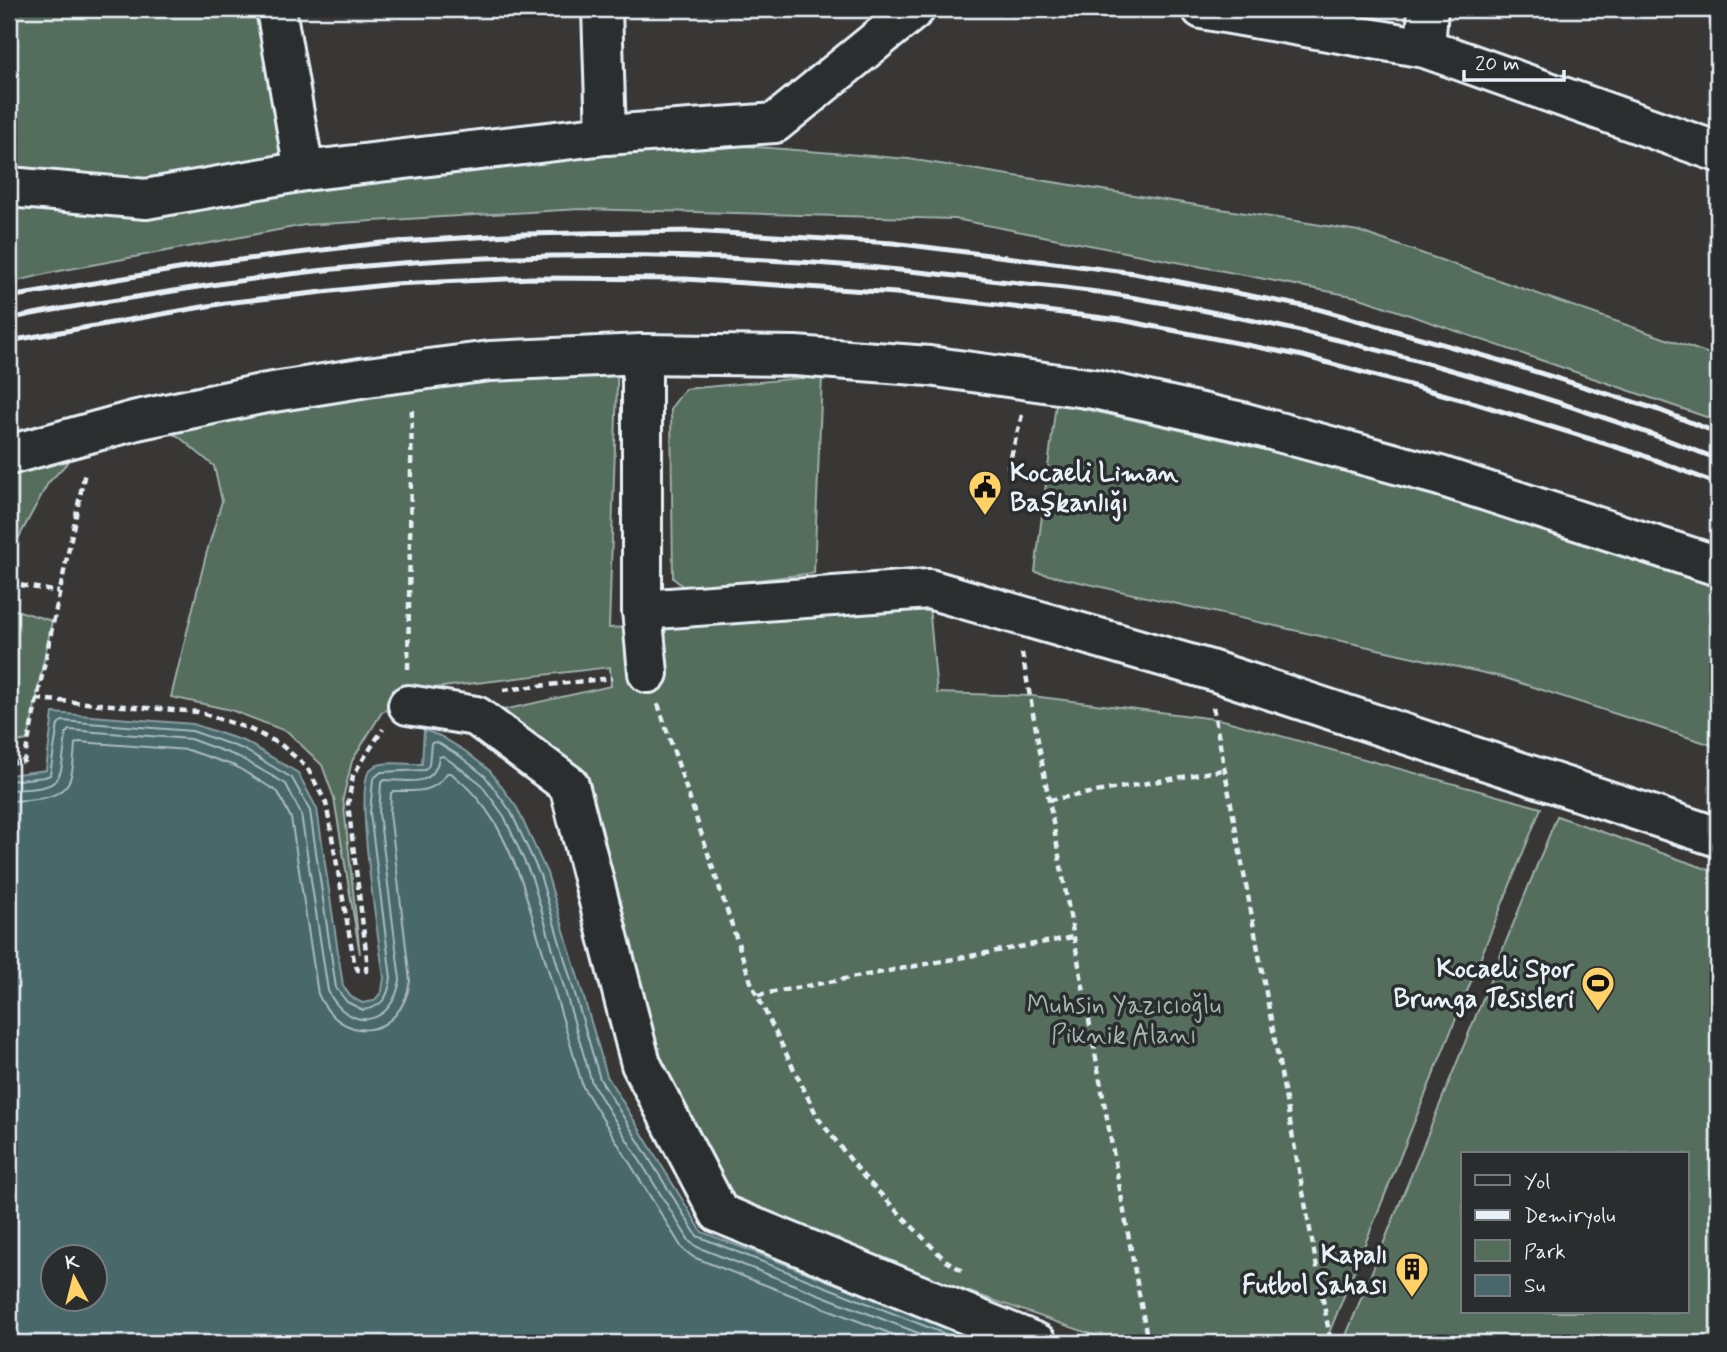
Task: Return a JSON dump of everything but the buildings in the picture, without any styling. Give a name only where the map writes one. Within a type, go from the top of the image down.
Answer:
[{"type":"street","points":[[276,9],[304,171]]},
{"type":"street","points":[[602,9],[606,135]]},
{"type":"street","points":[[9,187],[146,199],[304,171],[606,135],[775,123],[915,9]]},
{"type":"street","points":[[1202,9],[1425,48],[1718,152]]},
{"type":"street","points":[[1425,48],[1428,9]]},
{"type":"street","points":[[642,354],[642,610],[648,673]]},
{"type":"street","points":[[9,455],[94,431],[261,394],[490,361],[642,354],[795,356],[929,366],[1094,389],[1242,422],[1413,468],[1718,566]]},
{"type":"street","points":[[642,610],[929,589],[1210,670],[1718,837]]},
{"type":"street","points":[[408,705],[476,716],[569,785],[641,1064],[719,1213],[1037,1343]]},
{"type":"path","points":[[36,699],[198,712],[247,728],[281,744],[307,767],[327,803],[354,961],[358,970],[366,971],[367,959],[348,804],[353,775],[390,718],[408,705],[413,371]]},
{"type":"path","points":[[1008,468],[1032,380]]},
{"type":"path","points":[[9,763],[24,761],[94,431]]},
{"type":"path","points":[[9,583],[59,592]]},
{"type":"path","points":[[1014,615],[1032,696],[1073,937],[1148,1343]]},
{"type":"path","points":[[1210,670],[1214,722],[1331,1343]]},
{"type":"path","points":[[495,691],[648,673],[758,995],[817,1118],[864,1177],[946,1260],[968,1274]]},
{"type":"path","points":[[1049,800],[1223,770]]},
{"type":"path","points":[[758,995],[1073,937]]},
{"type":"green space","points":[[9,9],[276,9],[305,171],[606,135],[909,159],[1358,231],[1718,357],[1718,421],[1357,297],[955,219],[580,209],[305,225],[54,272],[9,283]]},
{"type":"green space","name":"Muhsin Yazıcıoğlu Piknik Alanı","points":[[618,355],[609,628],[731,622],[929,605],[937,693],[1032,696],[1223,720],[1541,808],[1325,1343],[1117,1343],[941,1282],[719,1213],[641,1064],[569,785],[476,716],[611,686],[610,667],[425,689],[382,712],[352,761],[343,798],[360,954],[334,798],[322,765],[288,732],[231,710],[171,697],[222,501],[214,466],[178,436],[137,420]]},
{"type":"green space","points":[[822,376],[814,573],[686,589],[673,578],[671,408],[685,389]]},
{"type":"green space","points":[[1056,403],[1433,486],[1718,587],[1718,747],[1502,677],[1035,572]]},
{"type":"green space","points":[[9,455],[73,457],[48,483],[18,539],[9,543]]},
{"type":"green space","points":[[9,608],[52,621],[28,740],[9,743]]},
{"type":"green space","name":"Kocaeli Spor Brunga Tesisleri","points":[[1557,816],[1718,873],[1718,1343],[1343,1343]]},
{"type":"water","points":[[53,713],[193,724],[246,742],[298,773],[317,809],[343,986],[351,997],[362,1003],[374,1001],[382,991],[384,978],[366,835],[366,783],[370,770],[374,767],[387,764],[422,764],[424,730],[440,736],[490,771],[517,808],[547,873],[607,1076],[702,1232],[988,1343],[9,1343],[9,775],[46,770]]},
{"type":"railway","points":[[9,297],[215,263],[381,243],[524,234],[691,231],[893,243],[1134,273],[1318,309],[1495,359],[1659,410],[1718,433]]},
{"type":"railway","points":[[9,319],[272,276],[360,266],[463,259],[612,255],[834,264],[1093,291],[1278,326],[1428,363],[1502,385],[1718,459]]},
{"type":"railway","points":[[9,341],[225,303],[394,284],[532,278],[685,279],[896,293],[1121,320],[1303,356],[1475,403],[1642,455],[1718,484]]},
{"type":"place","name":"Kocaeli Liman Başkanlığı","points":[[985,517]]},
{"type":"place","name":"Kocaeli Spor Brunga Tesisleri","points":[[1598,1013]]},
{"type":"place","name":"Kapalı Futbol Sahası","points":[[1412,1299]]}]
